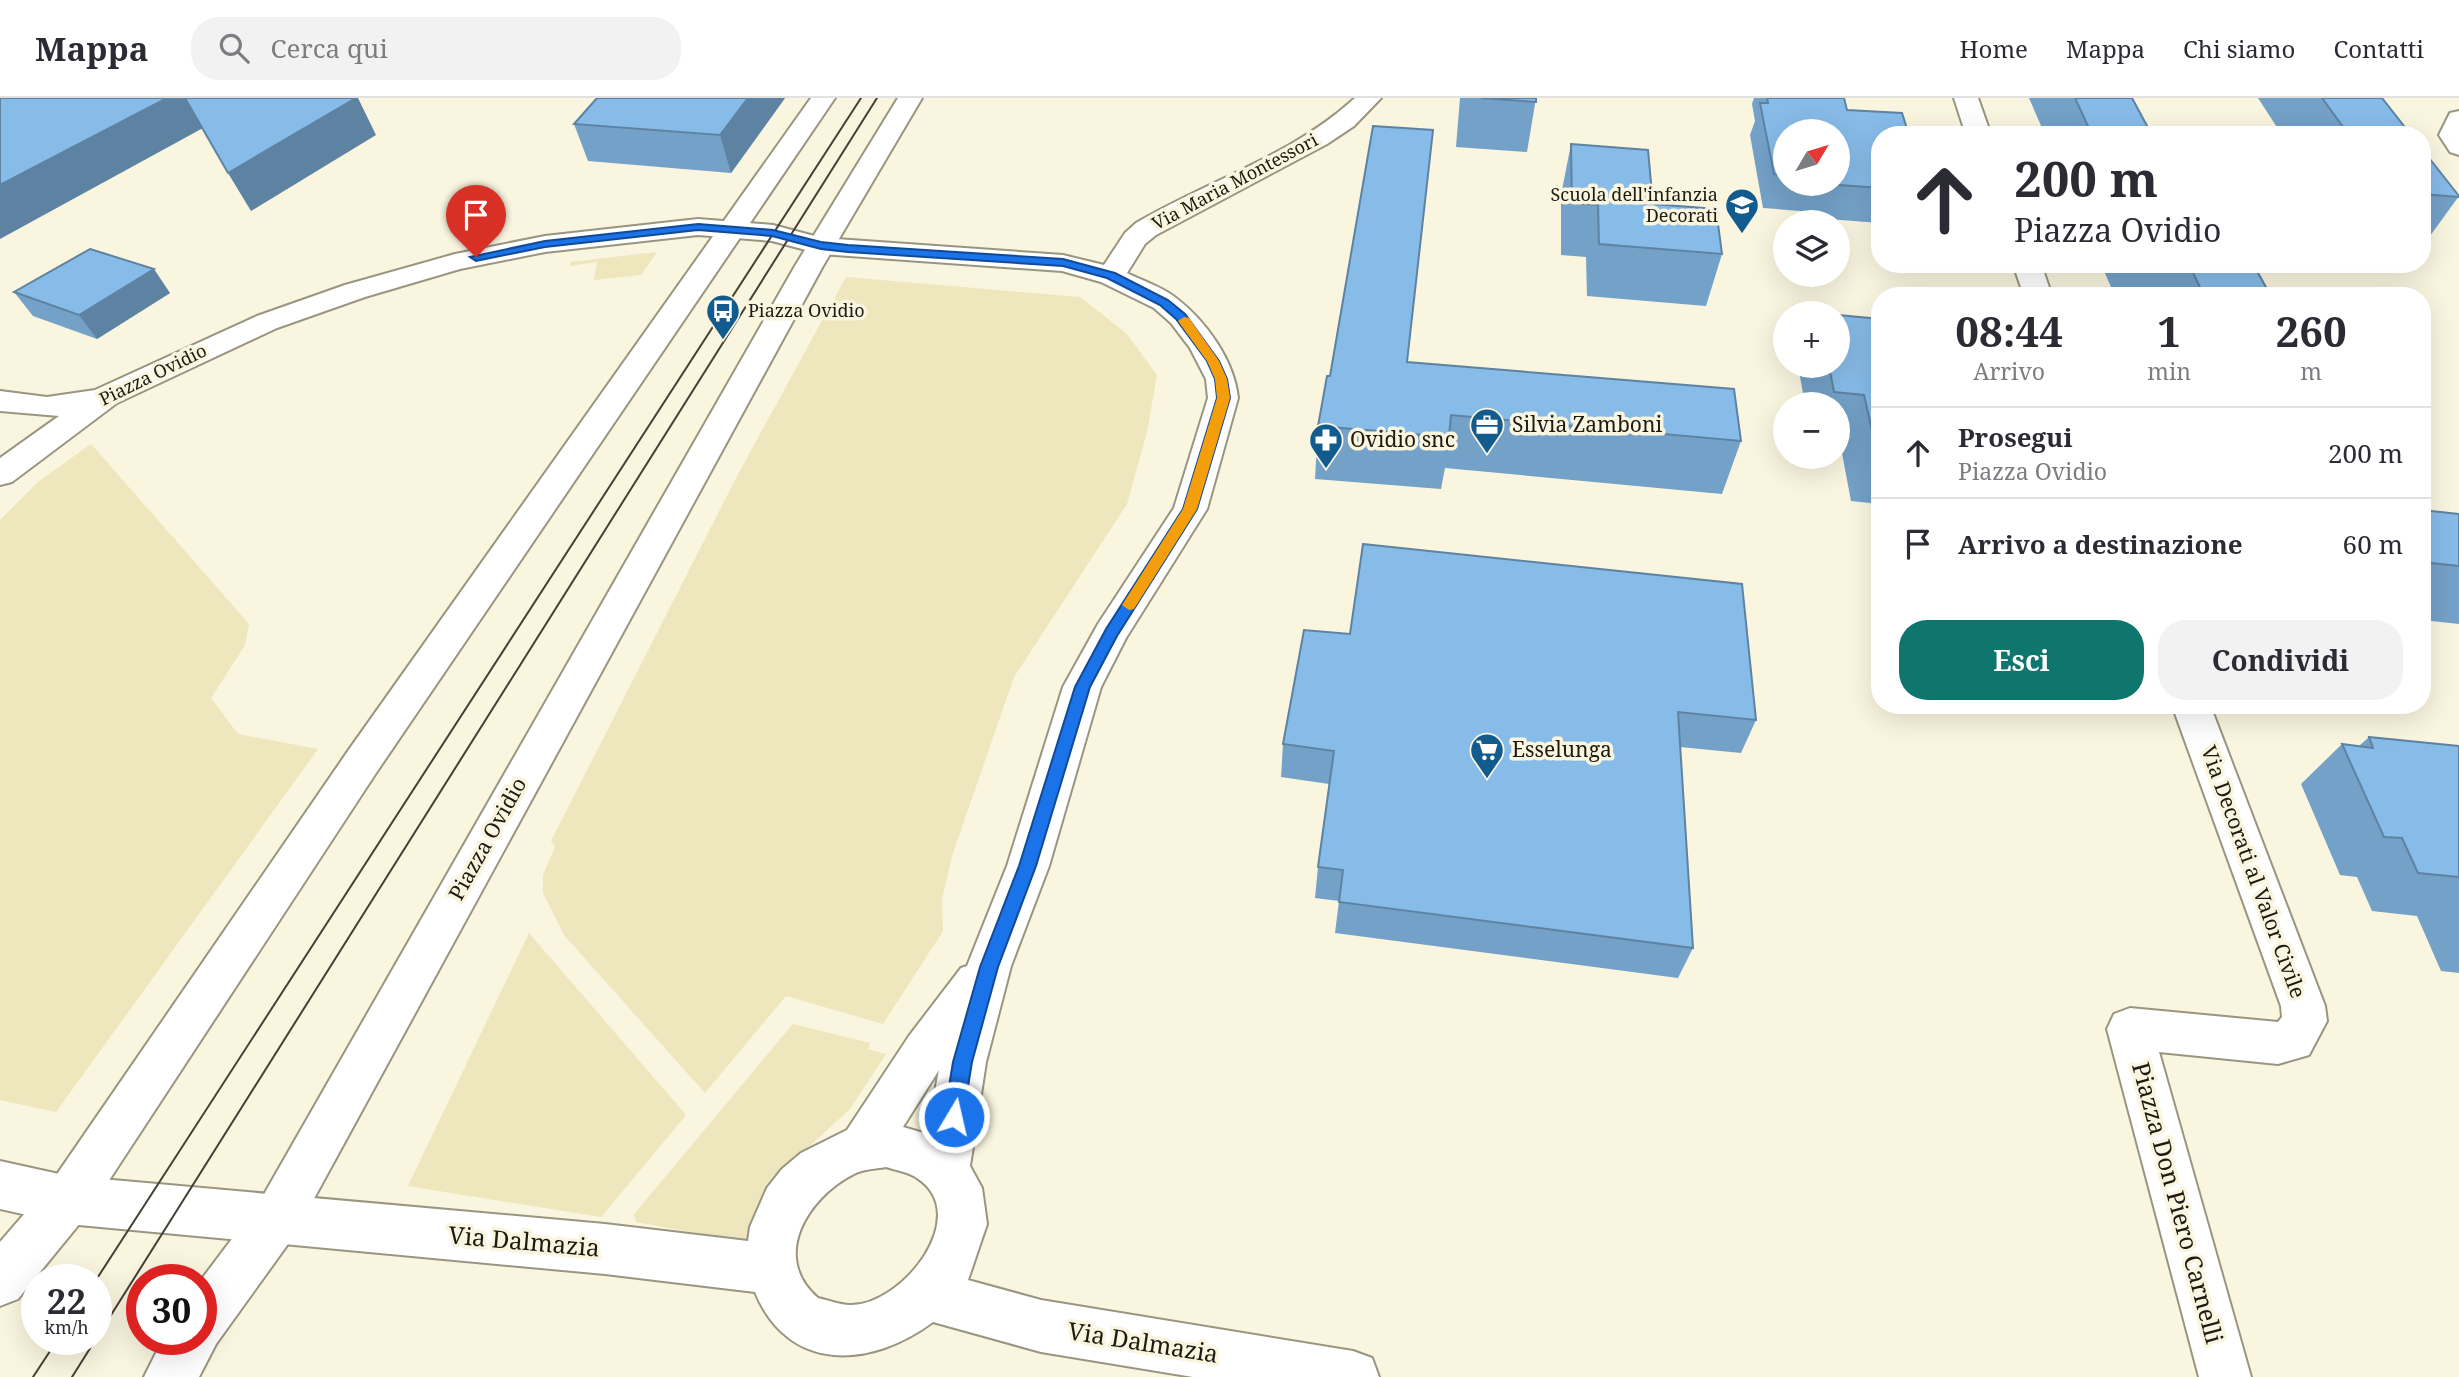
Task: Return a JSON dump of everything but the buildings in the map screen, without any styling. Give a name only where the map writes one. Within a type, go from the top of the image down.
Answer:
[{"type":"street","points":[[0,1281],[68,1200],[362,762],[823,98]]},
{"type":"street","points":[[910,98],[821,246],[1063,262],[1111,276],[1143,289],[1181,317],[1204,346],[1221,379],[1223,398],[1190,509],[1111,633],[1082,687],[1028,866],[989,967],[962,1062],[945,1171]]},
{"type":"street","name":"Via Maria Montessori","points":[[1111,276],[1146,229],[1294,154],[1359,110],[1369,98]]},
{"type":"street","points":[[1966,98],[1976,126]]},
{"type":"street","points":[[2458,146],[2451,135],[2459,118]]},
{"type":"street","name":"Piazza Ovidio","points":[[0,474],[106,396],[267,322],[355,291],[455,262],[545,244],[698,227],[790,236],[821,246],[276,1220],[217,1302]]},
{"type":"street","points":[[0,401],[31,407],[61,408],[106,396]]},
{"type":"street","name":"Via Decorati al Valor Civile","points":[[2130,1029],[2278,1043],[2293,1040],[2305,1021],[2303,1006],[2194,714]]},
{"type":"street","points":[[863,1147],[925,1051],[989,967]]},
{"type":"street","name":"Piazza Don Piero Carnelli","points":[[2130,1029],[2225,1377]]},
{"type":"street","points":[[886,1144],[928,1157],[945,1171],[960,1198],[964,1231],[955,1266],[935,1297],[913,1317],[888,1329],[862,1335],[836,1334],[813,1326],[793,1311],[779,1292],[773,1269],[775,1231],[791,1196],[818,1168],[839,1155],[863,1147],[886,1144]]},
{"type":"street","points":[[0,1185],[68,1200],[276,1220]]},
{"type":"street","name":"Via Dalmazia","points":[[276,1220],[606,1249],[773,1269]]},
{"type":"street","name":"Via Dalmazia","points":[[935,1297],[1041,1326],[1353,1377]]},
{"type":"street","points":[[170,1377],[183,1355]]},
{"type":"shaded area","points":[[657,252],[641,275],[594,280],[597,262],[570,266],[570,262]]},
{"type":"shaded area","name":"Piazza Ovidio","points":[[846,277],[1080,297],[1126,333],[1157,375],[1147,432],[1127,504],[1014,677],[952,856],[942,899],[943,931],[883,1024],[786,996],[705,1093],[564,935],[543,893],[543,875],[555,847],[551,841],[736,478]]},
{"type":"shaded area","points":[[91,444],[249,624],[245,645],[211,698],[238,734],[318,749],[56,1112],[0,1100],[0,520],[38,482]]},
{"type":"shaded area","points":[[529,933],[686,1115],[601,1217],[408,1186]]},
{"type":"shaded area","points":[[793,1024],[870,1043],[868,1049],[886,1054],[850,1109],[778,1175],[759,1206],[745,1242],[636,1222],[634,1214]]},
{"type":"tram line","points":[[106,1264],[861,98]]},
{"type":"tram line","points":[[72,1377],[877,98]]},
{"type":"tram line","points":[[33,1377],[47,1355]]},
{"type":"slow traffic","points":[[1129,605],[1190,509],[1223,398],[1221,379],[1213,361],[1184,321]]},
{"type":"place","name":"Scuola dell'infanzia Decorati","points":[[1742,235]]},
{"type":"place","name":"Piazza Ovidio","points":[[723,341]]},
{"type":"place","name":"Silvia Zamboni","points":[[1487,455]]},
{"type":"place","name":"Ovidio snc","points":[[1326,470]]},
{"type":"place","name":"Esselunga","points":[[1487,780]]},
{"type":"route","points":[[476,257],[545,244],[698,227],[773,233],[821,246],[1063,262],[1091,268],[1143,289],[1164,302],[1181,317],[1213,361],[1221,379],[1223,398],[1198,488],[1190,509],[1111,633],[1082,687],[1028,866],[989,967],[962,1062],[954,1117]]}]
